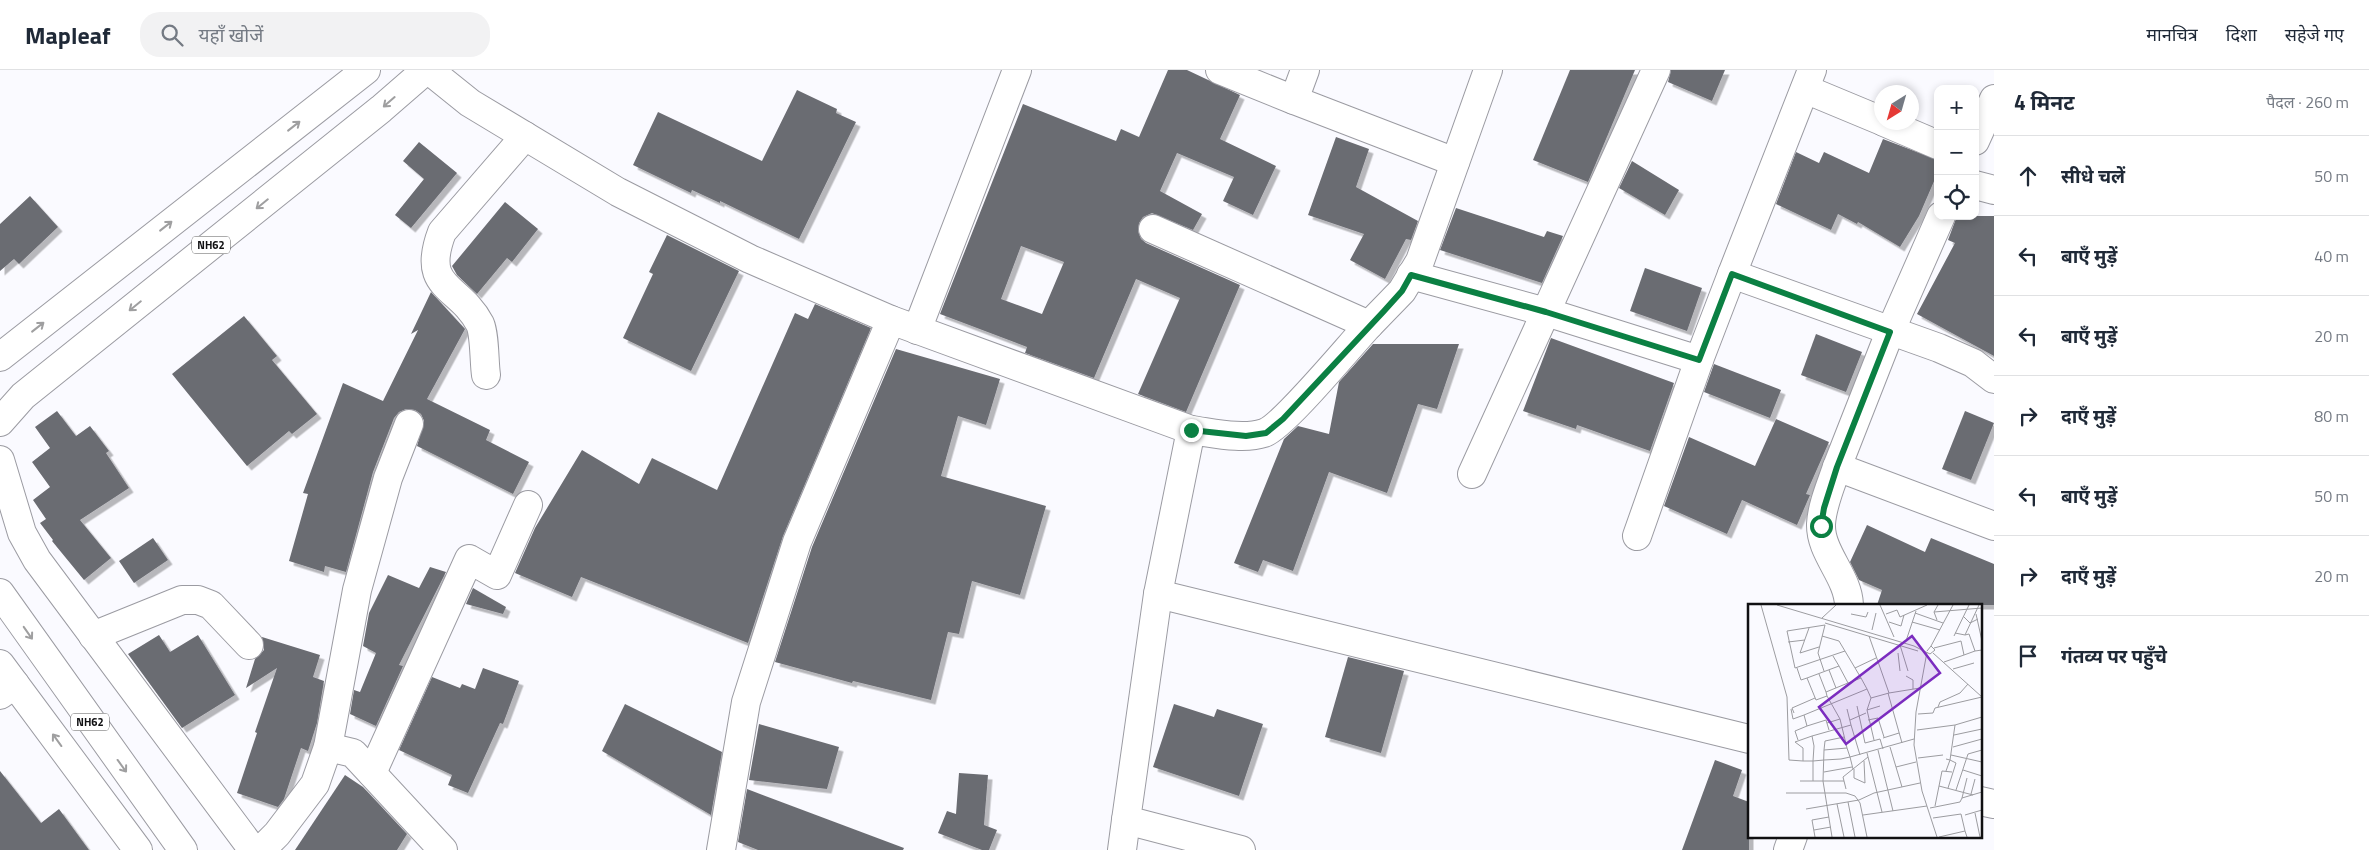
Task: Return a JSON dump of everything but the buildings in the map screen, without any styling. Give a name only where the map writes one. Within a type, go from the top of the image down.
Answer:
[{"type":"main road","points":[[0,357],[366,70]]},
{"type":"main road","points":[[427,70],[470,102],[618,192],[750,259],[890,320],[1191,430],[1246,436],[1266,433],[1283,419],[1402,291],[1420,261],[1488,70]]},
{"type":"main road","name":"NH62","points":[[0,422],[23,396],[427,70]]},
{"type":"main road","points":[[918,330],[1017,70]]},
{"type":"main road","points":[[1220,70],[1454,162]]},
{"type":"main road","points":[[1294,100],[1305,70]]},
{"type":"main road","points":[[1472,474],[1656,70]]},
{"type":"main road","points":[[1637,536],[1699,360],[1809,79],[1874,117]]},
{"type":"main road","points":[[1979,132],[1994,98]]},
{"type":"main road","points":[[1902,130],[1934,143]]},
{"type":"main road","points":[[486,375],[481,326],[436,274],[435,249],[442,232],[525,136]]},
{"type":"main road","points":[[1979,186],[1994,190]]},
{"type":"main road","points":[[1849,604],[1843,579],[1826,545],[1821,526],[1824,508],[1837,467],[1890,332],[1940,220]]},
{"type":"main road","points":[[1152,229],[1369,325]]},
{"type":"main road","points":[[1732,274],[1973,362],[1994,380]]},
{"type":"main road","points":[[1411,275],[1546,312],[1699,360]]},
{"type":"main road","points":[[721,850],[746,702],[797,542],[890,320]]},
{"type":"main road","points":[[261,850],[277,834],[315,784],[328,747],[357,590],[388,478],[409,424]]},
{"type":"main road","points":[[1122,850],[1158,594],[1191,430]]},
{"type":"main road","points":[[0,460],[22,532],[37,560],[253,850]]},
{"type":"main road","points":[[1837,467],[1994,526]]},
{"type":"main road","points":[[372,773],[469,559],[498,575],[528,504]]},
{"type":"main road","name":"NH62","points":[[0,593],[183,850]]},
{"type":"main road","points":[[1158,594],[1748,739]]},
{"type":"main road","points":[[93,636],[182,600],[198,600],[211,605],[249,645]]},
{"type":"main road","name":"NH62","points":[[5,681],[131,848]]},
{"type":"main road","points":[[328,747],[353,753],[444,850]]},
{"type":"main road","points":[[1126,820],[1242,850]]},
{"type":"main road","points":[[1788,850],[1792,838]]},
{"type":"route","points":[[1191,430],[1246,436],[1266,433],[1283,419],[1384,311],[1402,291],[1411,275],[1546,312],[1699,360],[1732,274],[1890,332],[1837,467],[1824,508],[1821,526]]}]
